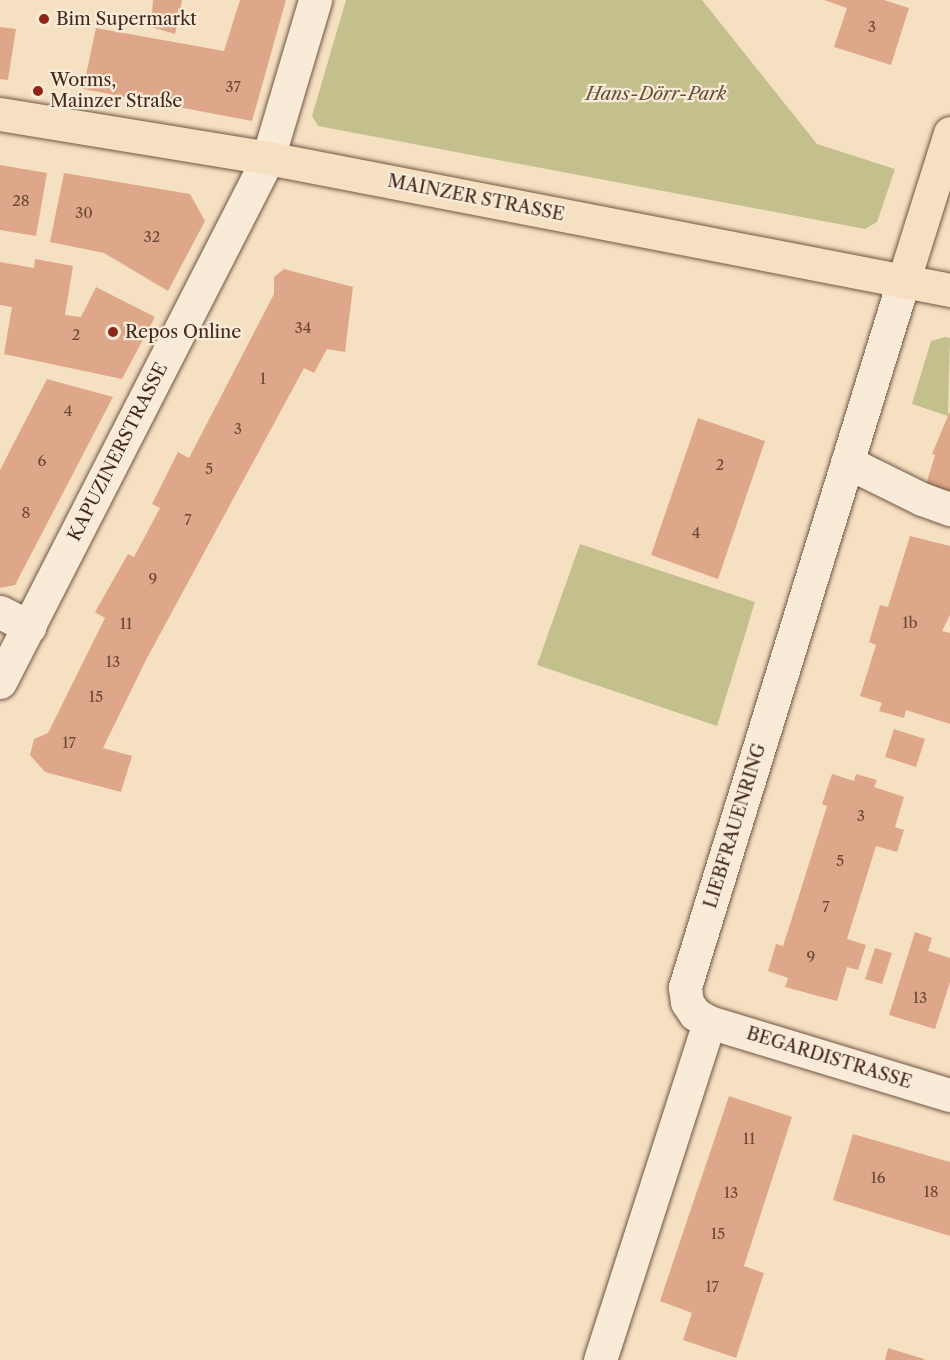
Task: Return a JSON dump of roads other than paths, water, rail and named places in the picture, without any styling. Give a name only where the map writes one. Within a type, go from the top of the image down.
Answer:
[{"type":"main road","name":"MAINZER STRASSE","points":[[0,114],[268,158],[950,290]]},
{"type":"main road","points":[[903,282],[950,133]]},
{"type":"street","name":"KAPUZINERSTRASSE","points":[[0,682],[268,158],[315,0]]},
{"type":"street","name":"LIEBFRAUENRING","points":[[708,1022],[695,1014],[687,1002],[685,987],[903,282]]},
{"type":"street","points":[[847,462],[921,499],[950,509]]},
{"type":"street","points":[[0,612],[29,627]]},
{"type":"street","points":[[600,1360],[708,1022]]},
{"type":"street","name":"BEGARDISTRASSE","points":[[708,1022],[950,1095]]},
{"type":"place","name":"Bim Supermarkt","points":[[44,19]]},
{"type":"place","name":"Worms, Mainzer Straße","points":[[38,91]]},
{"type":"place","name":"Repos Online","points":[[113,332]]},
{"type":"park label","name":"Hans-Dörr-Park","points":[[656,94]]}]
